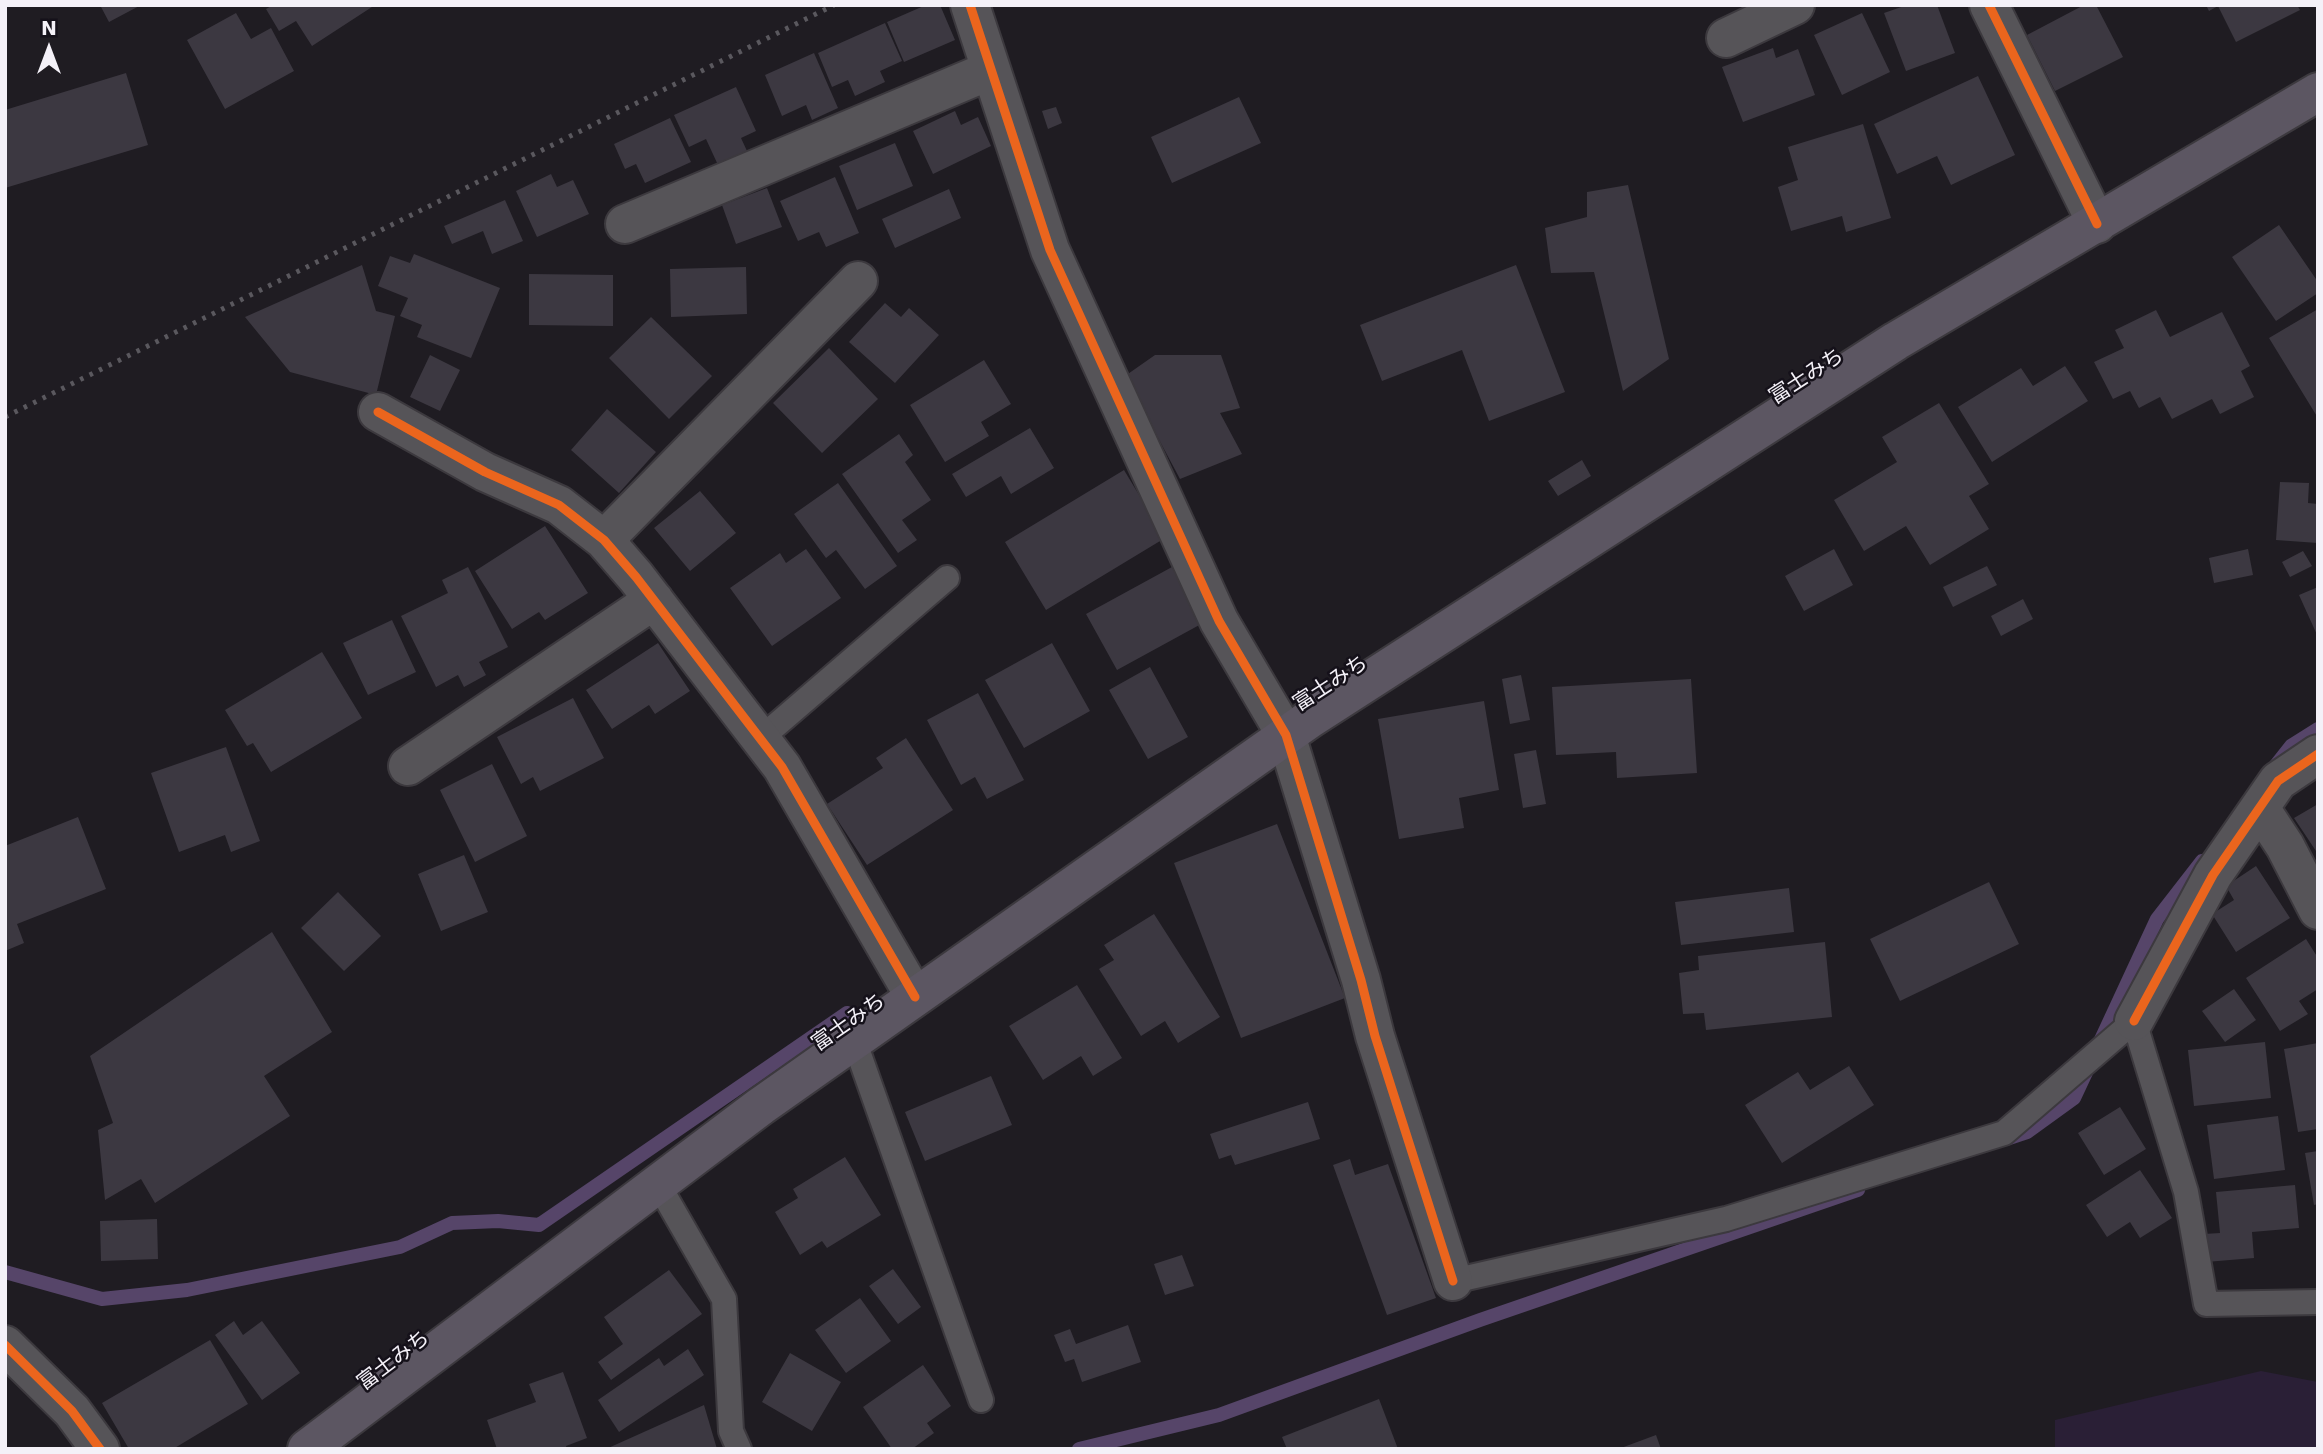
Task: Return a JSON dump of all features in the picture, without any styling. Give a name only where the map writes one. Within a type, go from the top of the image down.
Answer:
[{"type":"highway","name":"富士みち","points":[[307,1449],[761,1106],[1286,735],[1896,341],[2318,92]]},
{"type":"street","points":[[970,5],[1049,250],[1219,621],[1286,735],[1361,980],[1375,1035],[1453,1281]]},
{"type":"street","points":[[1726,38],[1795,5]]},
{"type":"street","points":[[1989,5],[2097,224]]},
{"type":"street","points":[[625,224],[991,70]]},
{"type":"street","points":[[604,540],[858,281]]},
{"type":"street","points":[[378,412],[485,472],[559,505],[604,540],[782,767],[915,997]]},
{"type":"street","points":[[408,766],[653,600]]},
{"type":"street","points":[[2134,1021],[2213,875],[2278,781],[2318,754]]},
{"type":"street","points":[[2260,808],[2285,846],[2318,911]]},
{"type":"street","points":[[5,1345],[72,1411],[100,1449]]},
{"type":"lane","points":[[760,739],[947,578]]},
{"type":"lane","points":[[1453,1281],[1726,1219],[2004,1133],[2134,1021],[2186,1192],[2206,1304],[2318,1302]]},
{"type":"lane","points":[[854,1041],[981,1400]]},
{"type":"lane","points":[[657,1184],[724,1299],[731,1431],[739,1449]]},
{"type":"shaded area","points":[[2261,1371],[2318,1382],[2318,1449],[2055,1449],[2055,1420]]},
{"type":"building","points":[[100,5],[141,5],[109,22]]},
{"type":"building","points":[[273,5],[375,5],[312,46],[296,21],[279,31],[266,9]]},
{"type":"building","points":[[926,5],[940,5],[955,40],[904,62],[887,22]]},
{"type":"building","points":[[1907,5],[1937,5],[1955,53],[1906,71],[1884,13]]},
{"type":"building","points":[[2084,5],[2096,5],[2123,57],[2055,91],[2027,35]]},
{"type":"building","points":[[2206,5],[2297,5],[2300,10],[2236,42],[2218,6],[2209,11]]},
{"type":"building","points":[[236,13],[251,39],[271,28],[294,71],[225,109],[187,40]]},
{"type":"building","points":[[1862,13],[1890,72],[1842,95],[1814,35]]},
{"type":"building","points":[[885,23],[902,61],[880,71],[885,82],[855,96],[848,80],[832,87],[818,53]]},
{"type":"building","points":[[1773,48],[1776,58],[1798,49],[1815,95],[1743,122],[1722,67]]},
{"type":"building","points":[[814,53],[838,108],[812,120],[806,105],[782,116],[765,75]]},
{"type":"building","points":[[126,73],[148,145],[5,188],[5,110]]},
{"type":"building","points":[[1978,76],[2015,155],[1951,185],[1937,156],[1897,174],[1874,124]]},
{"type":"building","points":[[736,87],[756,131],[741,138],[747,151],[718,165],[706,139],[689,147],[674,115]]},
{"type":"building","points":[[1239,97],[1261,143],[1172,183],[1151,137]]},
{"type":"building","points":[[1056,107],[1062,123],[1048,129],[1042,111]]},
{"type":"building","points":[[955,111],[961,125],[978,117],[991,146],[933,174],[913,131]]},
{"type":"building","points":[[670,118],[691,162],[645,183],[636,164],[625,169],[614,144]]},
{"type":"building","points":[[1863,124],[1891,218],[1846,232],[1842,216],[1791,231],[1778,187],[1798,180],[1788,147]]},
{"type":"building","points":[[895,143],[913,186],[857,210],[839,166]]},
{"type":"building","points":[[551,174],[557,187],[573,180],[589,214],[537,237],[516,191]]},
{"type":"building","points":[[835,177],[859,233],[826,247],[819,232],[798,241],[780,201]]},
{"type":"building","points":[[1628,185],[1669,359],[1623,391],[1594,272],[1551,273],[1545,228],[1587,217],[1587,192]]},
{"type":"building","points":[[767,188],[782,227],[736,244],[722,205]]},
{"type":"building","points":[[949,189],[961,218],[895,248],[882,219]]},
{"type":"building","points":[[505,200],[523,241],[492,254],[483,231],[452,244],[444,226]]},
{"type":"building","points":[[2279,225],[2318,282],[2318,293],[2276,321],[2232,257]]},
{"type":"building","points":[[414,254],[500,288],[471,358],[417,337],[422,325],[400,316],[408,298],[378,286],[390,256],[410,263]]},
{"type":"building","points":[[362,265],[376,311],[395,316],[376,395],[290,372],[245,317]]},
{"type":"building","points":[[1516,265],[1565,392],[1489,421],[1462,350],[1382,381],[1360,325]]},
{"type":"building","points":[[746,267],[747,314],[671,317],[670,269]]},
{"type":"building","points":[[529,274],[613,275],[613,326],[529,325]]},
{"type":"building","points":[[885,303],[901,317],[909,308],[939,335],[895,383],[849,342]]},
{"type":"building","points":[[2318,309],[2318,418],[2269,338]]},
{"type":"building","points":[[2156,310],[2170,337],[2222,312],[2250,366],[2241,371],[2254,397],[2220,414],[2212,399],[2172,419],[2160,397],[2139,408],[2130,391],[2113,399],[2094,362],[2124,348],[2115,330]]},
{"type":"building","points":[[651,317],[712,376],[669,419],[609,358]]},
{"type":"building","points":[[829,348],[878,399],[822,453],[773,403]]},
{"type":"building","points":[[430,355],[460,370],[440,411],[410,397]]},
{"type":"building","points":[[1155,355],[1221,355],[1240,408],[1220,413],[1242,454],[1180,479],[1125,376]]},
{"type":"building","points":[[984,360],[1011,404],[981,422],[989,436],[945,462],[910,405]]},
{"type":"building","points":[[2065,366],[2088,401],[1992,462],[1958,407],[2021,368],[2033,386]]},
{"type":"building","points":[[1939,403],[1989,484],[1969,496],[1989,529],[1930,565],[1906,526],[1864,551],[1834,500],[1897,462],[1882,437]]},
{"type":"building","points":[[607,409],[656,452],[619,493],[571,450]]},
{"type":"building","points":[[1030,428],[1054,468],[1011,494],[1001,476],[966,497],[952,474]]},
{"type":"building","points":[[899,434],[913,455],[905,462],[931,500],[902,520],[917,540],[898,553],[842,474]]},
{"type":"building","points":[[1582,460],[1591,476],[1558,496],[1548,481]]},
{"type":"building","points":[[1124,470],[1165,538],[1046,610],[1005,542]]},
{"type":"building","points":[[2280,482],[2309,483],[2308,503],[2318,504],[2318,543],[2276,540]]},
{"type":"building","points":[[838,483],[897,566],[865,589],[836,550],[826,558],[794,514]]},
{"type":"building","points":[[700,491],[736,533],[690,571],[654,528]]},
{"type":"building","points":[[545,526],[588,593],[545,620],[539,612],[512,629],[475,571]]},
{"type":"building","points":[[806,549],[841,598],[772,646],[730,588],[780,553],[786,563]]},
{"type":"building","points":[[1834,549],[1853,585],[1804,611],[1785,576]]},
{"type":"building","points":[[2248,549],[2253,575],[2214,583],[2209,558]]},
{"type":"building","points":[[2303,551],[2312,566],[2290,577],[2282,562]]},
{"type":"building","points":[[1987,566],[1997,585],[1953,607],[1943,587]]},
{"type":"building","points":[[468,567],[508,647],[479,662],[486,675],[464,687],[458,675],[436,687],[401,616],[448,593],[442,580]]},
{"type":"building","points":[[1172,567],[1203,623],[1117,670],[1086,614]]},
{"type":"building","points":[[2318,587],[2318,637],[2299,595]]},
{"type":"building","points":[[2023,599],[2033,619],[2001,636],[1991,616]]},
{"type":"building","points":[[392,620],[416,672],[368,695],[343,643]]},
{"type":"building","points":[[658,643],[690,691],[655,714],[649,705],[612,729],[586,690]]},
{"type":"building","points":[[1052,643],[1090,711],[1024,748],[985,680]]},
{"type":"building","points":[[322,652],[362,718],[271,772],[253,743],[247,746],[225,710]]},
{"type":"building","points":[[1150,667],[1188,737],[1148,759],[1109,690]]},
{"type":"building","points":[[1521,675],[1530,720],[1510,724],[1502,679]]},
{"type":"building","points":[[1691,679],[1697,773],[1617,778],[1616,752],[1556,755],[1552,687]]},
{"type":"building","points":[[978,693],[1024,780],[987,799],[975,777],[961,785],[927,720]]},
{"type":"building","points":[[573,698],[604,758],[540,791],[533,777],[521,784],[497,737]]},
{"type":"building","points":[[1484,701],[1499,790],[1459,798],[1464,828],[1399,839],[1378,719]]},
{"type":"building","points":[[906,738],[953,810],[867,865],[827,804],[883,768],[876,758]]},
{"type":"building","points":[[226,747],[260,841],[231,852],[225,835],[179,852],[151,773]]},
{"type":"building","points":[[1536,750],[1546,804],[1523,808],[1514,754]]},
{"type":"building","points":[[492,764],[527,836],[475,862],[440,790]]},
{"type":"building","points":[[2318,804],[2318,854],[2294,818]]},
{"type":"building","points":[[78,817],[106,889],[17,924],[24,943],[5,951],[5,846]]},
{"type":"building","points":[[1277,824],[1345,998],[1241,1038],[1174,863]]},
{"type":"building","points":[[464,855],[488,912],[441,931],[418,874]]},
{"type":"building","points":[[2256,866],[2290,918],[2236,952],[2212,914],[2234,900],[2226,886]]},
{"type":"building","points":[[1989,882],[2019,944],[1900,1001],[1870,939]]},
{"type":"building","points":[[1789,888],[1794,932],[1681,945],[1675,902]]},
{"type":"building","points":[[338,892],[381,936],[344,971],[301,928]]},
{"type":"building","points":[[1154,914],[1220,1017],[1178,1043],[1165,1021],[1141,1036],[1099,969],[1114,960],[1104,945]]},
{"type":"building","points":[[272,932],[332,1032],[264,1076],[290,1116],[155,1203],[141,1179],[105,1200],[98,1130],[113,1123],[90,1056]]},
{"type":"building","points":[[2306,939],[2318,958],[2318,989],[2299,1001],[2308,1014],[2280,1031],[2246,978]]},
{"type":"building","points":[[1825,942],[1832,1017],[1706,1030],[1704,1013],[1683,1014],[1679,973],[1699,970],[1698,956]]},
{"type":"building","points":[[1077,985],[1122,1058],[1093,1076],[1081,1056],[1043,1080],[1009,1026]]},
{"type":"building","points":[[2234,989],[2256,1020],[2225,1042],[2202,1011]]},
{"type":"building","points":[[2265,1042],[2271,1098],[2194,1106],[2188,1050]]},
{"type":"building","points":[[2318,1043],[2318,1129],[2298,1132],[2284,1049]]},
{"type":"building","points":[[1849,1066],[1874,1105],[1782,1163],[1745,1105],[1798,1072],[1810,1090]]},
{"type":"building","points":[[991,1076],[1012,1125],[925,1161],[905,1112]]},
{"type":"building","points":[[1308,1102],[1320,1139],[1235,1165],[1231,1155],[1219,1159],[1210,1134]]},
{"type":"building","points":[[2120,1107],[2146,1149],[2104,1175],[2078,1133]]},
{"type":"building","points":[[2278,1116],[2285,1170],[2214,1179],[2207,1125]]},
{"type":"building","points":[[2318,1151],[2318,1204],[2314,1205],[2305,1153]]},
{"type":"building","points":[[845,1157],[881,1215],[827,1248],[822,1241],[800,1255],[775,1212],[798,1198],[793,1189]]},
{"type":"building","points":[[1350,1159],[1355,1175],[1388,1164],[1436,1298],[1387,1315],[1333,1165]]},
{"type":"building","points":[[2140,1170],[2172,1218],[2140,1238],[2130,1222],[2107,1237],[2086,1205]]},
{"type":"building","points":[[2295,1185],[2299,1228],[2252,1232],[2254,1258],[2206,1262],[2204,1234],[2220,1233],[2216,1192]]},
{"type":"building","points":[[157,1219],[158,1259],[101,1261],[100,1221]]},
{"type":"building","points":[[1182,1255],[1194,1286],[1165,1295],[1154,1264]]},
{"type":"building","points":[[893,1269],[921,1307],[898,1324],[869,1286]]},
{"type":"building","points":[[669,1270],[702,1314],[611,1380],[598,1362],[623,1344],[604,1317]]},
{"type":"building","points":[[860,1298],[891,1341],[846,1373],[815,1330]]},
{"type":"building","points":[[234,1321],[243,1335],[262,1321],[300,1373],[262,1400],[215,1335]]},
{"type":"building","points":[[1128,1325],[1141,1362],[1082,1382],[1074,1359],[1065,1362],[1054,1335],[1070,1329],[1076,1344]]},
{"type":"building","points":[[210,1340],[248,1404],[173,1449],[129,1449],[102,1403]]},
{"type":"building","points":[[688,1349],[704,1375],[619,1432],[598,1400],[659,1358],[664,1366]]},
{"type":"building","points":[[790,1353],[841,1382],[812,1431],[762,1402]]},
{"type":"building","points":[[923,1365],[951,1406],[927,1423],[934,1433],[912,1449],[892,1449],[863,1407]]},
{"type":"building","points":[[563,1372],[587,1438],[566,1446],[567,1449],[497,1449],[487,1420],[536,1402],[529,1384]]},
{"type":"building","points":[[1379,1399],[1398,1449],[1287,1449],[1282,1437]]},
{"type":"building","points":[[704,1405],[717,1449],[606,1449]]},
{"type":"building","points":[[1656,1435],[1661,1449],[1621,1449],[1621,1448]]},
{"type":"waterway","points":[[2276,765],[2291,746],[2318,729]]},
{"type":"waterway","points":[[2099,1044],[2157,919],[2202,861]]},
{"type":"waterway","points":[[5,1272],[102,1299],[187,1290],[400,1247],[452,1223],[498,1221],[539,1225],[847,1013]]},
{"type":"waterway","points":[[2006,1139],[2027,1132],[2074,1098],[2089,1066]]},
{"type":"waterway","points":[[1079,1449],[1219,1415],[1480,1320],[1858,1190]]},
{"type":"railway","points":[[5,417],[834,5]]},
{"type":"cycle path","points":[[970,5],[1050,250],[1219,621],[1286,735],[1361,980],[1375,1036],[1453,1281]]},
{"type":"cycle path","points":[[1989,5],[2097,224]]},
{"type":"cycle path","points":[[378,412],[485,472],[559,505],[604,540],[636,577],[782,767],[915,997]]},
{"type":"cycle path","points":[[2134,1021],[2213,875],[2278,781],[2318,754]]},
{"type":"cycle path","points":[[5,1345],[72,1411],[100,1449]]}]
